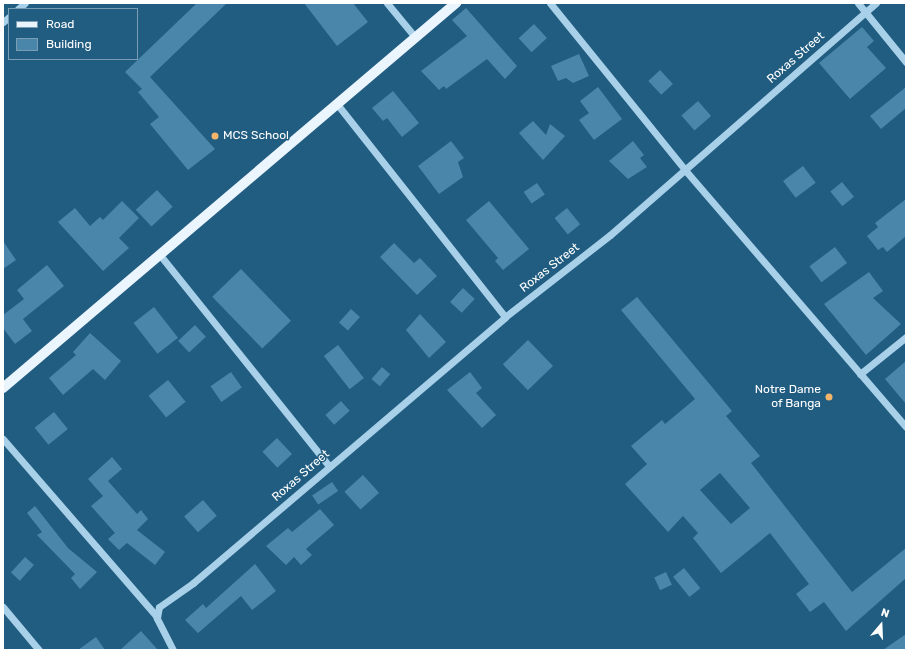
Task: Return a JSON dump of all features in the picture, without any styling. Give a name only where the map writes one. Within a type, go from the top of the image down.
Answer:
[{"type":"main road","points":[[3,388],[456,3]]},
{"type":"street","points":[[387,3],[416,37]]},
{"type":"street","points":[[550,3],[685,170],[906,427]]},
{"type":"street","points":[[858,3],[906,62]]},
{"type":"street","name":"Roxas Street","points":[[157,618],[159,607],[234,548],[505,317],[610,235],[876,3]]},
{"type":"street","points":[[337,104],[505,317]]},
{"type":"street","points":[[160,255],[329,466]]},
{"type":"street","points":[[860,374],[906,337]]},
{"type":"street","points":[[3,439],[157,618],[173,650]]},
{"type":"street","points":[[3,607],[39,650]]},
{"type":"building","points":[[197,3],[227,3],[150,77],[215,149],[188,170],[150,124],[159,117],[138,92],[142,89],[125,72]]},
{"type":"building","points":[[304,3],[353,3],[368,22],[337,46]]},
{"type":"building","points":[[466,8],[517,66],[505,79],[487,59],[446,89],[444,86],[439,90],[421,71],[467,36],[452,20]]},
{"type":"building","points":[[534,24],[547,38],[532,52],[519,38]]},
{"type":"building","points":[[862,27],[874,41],[867,47],[886,68],[850,99],[819,63]]},
{"type":"building","points":[[579,54],[589,76],[573,83],[566,78],[558,81],[551,66]]},
{"type":"building","points":[[660,70],[673,84],[661,95],[648,81]]},
{"type":"building","points":[[598,87],[622,119],[594,140],[579,120],[589,113],[580,101]]},
{"type":"building","points":[[906,87],[906,108],[881,129],[870,116]]},
{"type":"building","points":[[393,91],[419,123],[402,137],[387,118],[383,121],[372,108]]},
{"type":"building","points":[[698,101],[711,116],[695,131],[681,115]]},
{"type":"building","points":[[533,121],[546,135],[550,124],[565,136],[543,160],[519,133]]},
{"type":"building","points":[[451,141],[464,158],[458,162],[463,177],[439,194],[418,166]]},
{"type":"building","points":[[633,141],[644,155],[640,158],[647,167],[628,179],[609,161]]},
{"type":"building","points":[[803,166],[816,183],[796,198],[783,181]]},
{"type":"building","points":[[842,182],[854,197],[842,206],[830,191]]},
{"type":"building","points":[[537,183],[545,195],[532,204],[524,192]]},
{"type":"building","points":[[157,190],[173,207],[151,227],[136,210]]},
{"type":"building","points":[[906,199],[906,236],[887,252],[883,247],[878,250],[867,236],[878,227],[875,223]]},
{"type":"building","points":[[122,201],[139,218],[119,238],[129,248],[103,271],[58,222],[75,208],[90,226],[100,217],[103,220]]},
{"type":"building","points":[[489,201],[529,249],[503,270],[495,261],[498,258],[466,220]]},
{"type":"building","points":[[567,208],[580,224],[568,234],[555,218]]},
{"type":"building","points":[[3,241],[16,260],[3,269]]},
{"type":"building","points":[[394,243],[414,263],[420,258],[437,276],[417,295],[380,257]]},
{"type":"building","points":[[835,247],[847,263],[821,282],[809,266]]},
{"type":"building","points":[[47,265],[64,286],[23,319],[32,331],[15,344],[3,328],[3,315],[24,299],[17,290]]},
{"type":"building","points":[[241,269],[291,321],[262,349],[212,297]]},
{"type":"building","points":[[869,272],[883,291],[873,298],[901,324],[866,355],[824,304]]},
{"type":"building","points":[[463,288],[475,299],[462,313],[450,302]]},
{"type":"building","points":[[637,297],[732,411],[726,416],[760,456],[751,463],[852,592],[906,548],[906,578],[846,631],[824,602],[810,612],[796,594],[809,584],[770,533],[721,573],[693,538],[698,533],[683,516],[668,532],[625,484],[647,464],[631,446],[662,420],[665,424],[695,399],[621,310]],"holes":[[[720,473],[750,508],[731,524],[700,490]]]},
{"type":"building","points":[[154,307],[178,338],[158,354],[134,323]]},
{"type":"building","points":[[351,309],[360,317],[348,330],[339,322]]},
{"type":"building","points":[[420,314],[446,342],[429,358],[406,330]]},
{"type":"building","points":[[195,325],[206,337],[189,352],[178,341]]},
{"type":"building","points":[[90,333],[121,361],[105,380],[93,369],[63,395],[49,378],[76,355],[73,352]]},
{"type":"building","points":[[528,340],[553,366],[528,390],[503,364]]},
{"type":"building","points":[[338,345],[364,378],[350,389],[324,356]]},
{"type":"building","points":[[906,361],[906,404],[885,379]]},
{"type":"building","points":[[382,367],[390,374],[380,386],[372,379]]},
{"type":"building","points":[[231,372],[242,388],[221,402],[211,386]]},
{"type":"building","points":[[470,372],[482,388],[476,393],[496,415],[482,428],[447,390]]},
{"type":"building","points":[[168,380],[186,402],[166,417],[149,396]]},
{"type":"building","points":[[341,401],[350,411],[334,425],[325,415]]},
{"type":"building","points":[[54,412],[68,429],[48,445],[35,428]]},
{"type":"building","points":[[277,438],[292,454],[277,468],[262,452]]},
{"type":"building","points":[[112,457],[122,469],[108,481],[137,514],[141,510],[148,519],[137,530],[165,552],[155,565],[127,543],[119,550],[108,539],[115,533],[91,506],[103,496],[88,479]]},
{"type":"building","points":[[363,475],[379,493],[360,510],[344,492]]},
{"type":"building","points":[[332,482],[338,491],[318,505],[312,495]]},
{"type":"building","points":[[203,500],[217,516],[198,532],[184,516]]},
{"type":"building","points":[[35,506],[68,548],[97,572],[80,589],[71,578],[75,574],[37,535],[42,532],[27,513]]},
{"type":"building","points":[[320,509],[334,525],[306,549],[312,555],[301,565],[294,557],[286,565],[266,546],[288,528],[292,532]]},
{"type":"building","points":[[25,557],[34,565],[20,581],[11,573]]},
{"type":"building","points":[[255,564],[276,591],[252,610],[241,596],[198,633],[185,620],[203,604],[206,608]]},
{"type":"building","points":[[684,568],[700,588],[689,597],[673,577]]},
{"type":"building","points":[[666,572],[672,585],[660,590],[654,577]]},
{"type":"building","points":[[141,631],[158,650],[120,650]]},
{"type":"building","points":[[906,634],[906,650],[883,650]]},
{"type":"building","points":[[96,637],[105,650],[78,650]]},
{"type":"place","name":"MCS School","points":[[215,136]]},
{"type":"place","name":"Notre Dame of Banga","points":[[829,397]]}]
